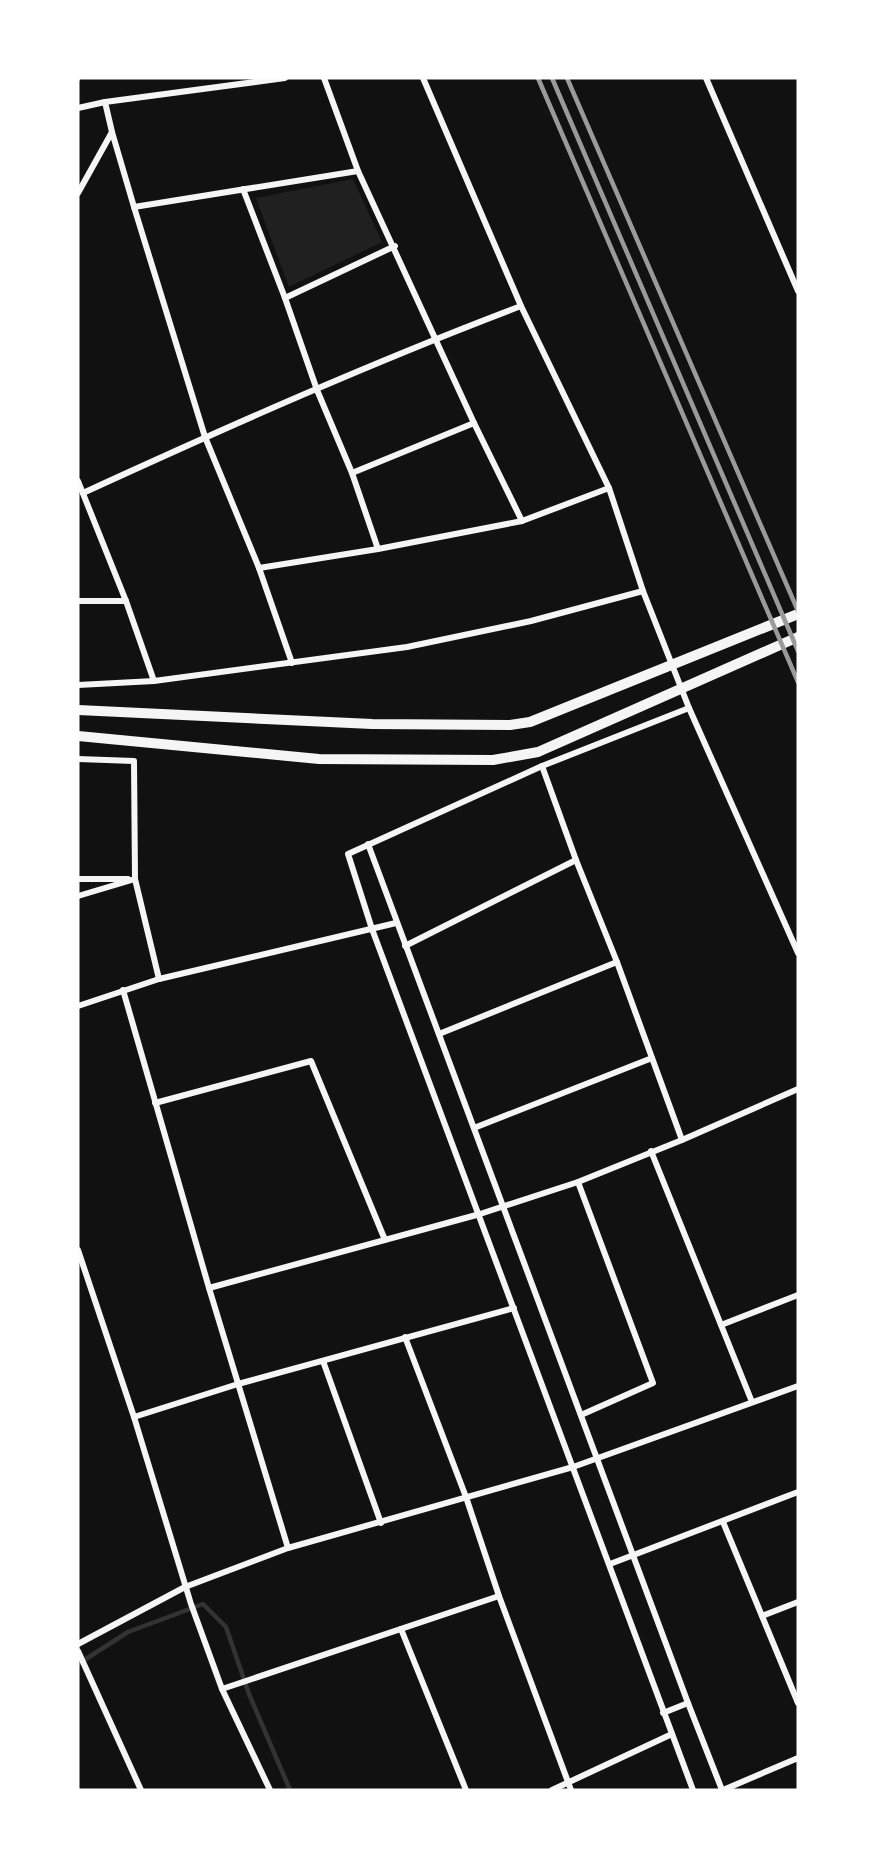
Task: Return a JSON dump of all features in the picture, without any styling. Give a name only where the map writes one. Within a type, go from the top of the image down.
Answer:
[{"type":"main road","points":[[78,710],[372,724],[510,725],[530,722],[798,614]]},
{"type":"main road","points":[[78,736],[319,759],[493,760],[517,757],[538,752],[798,638]]},
{"type":"street","points":[[78,108],[105,102],[285,78]]},
{"type":"street","points":[[324,78],[358,171],[395,246],[474,423],[522,521]]},
{"type":"street","points":[[423,78],[521,306],[609,488],[643,591],[689,708],[798,953]]},
{"type":"street","points":[[706,78],[798,291]]},
{"type":"street","points":[[105,102],[134,207],[205,437],[259,568],[292,663]]},
{"type":"street","points":[[78,193],[112,132]]},
{"type":"street","points":[[134,207],[358,171]]},
{"type":"street","points":[[243,189],[317,390],[352,473],[378,549]]},
{"type":"street","points":[[285,298],[395,246]]},
{"type":"street","points":[[83,493],[205,437],[437,338],[521,306]]},
{"type":"street","points":[[352,473],[474,423]]},
{"type":"street","points":[[78,481],[126,601],[154,681]]},
{"type":"street","points":[[259,568],[378,549],[522,521],[609,488]]},
{"type":"street","points":[[78,685],[154,681],[407,647],[531,621],[643,591]]},
{"type":"street","points":[[78,601],[126,601]]},
{"type":"street","points":[[689,708],[542,766],[348,854],[372,929],[693,1790]]},
{"type":"street","points":[[78,759],[134,761],[135,879],[159,980]]},
{"type":"street","points":[[542,766],[682,1140]]},
{"type":"street","points":[[368,844],[596,1458],[723,1790],[798,1758]]},
{"type":"street","points":[[405,946],[576,860]]},
{"type":"street","points":[[78,879],[135,879]]},
{"type":"street","points":[[78,897],[135,879]]},
{"type":"street","points":[[78,1006],[159,980],[396,923]]},
{"type":"street","points":[[440,1034],[617,962]]},
{"type":"street","points":[[123,990],[209,1288],[288,1548]]},
{"type":"street","points":[[474,1128],[652,1058]]},
{"type":"street","points":[[155,1103],[311,1061],[385,1240]]},
{"type":"street","points":[[209,1288],[480,1214],[578,1182],[682,1140],[798,1089]]},
{"type":"street","points":[[651,1151],[752,1402]]},
{"type":"street","points":[[578,1182],[653,1383],[581,1415]]},
{"type":"street","points":[[78,1250],[134,1417],[191,1604],[222,1689],[270,1790]]},
{"type":"street","points":[[78,1278],[86,1276]]},
{"type":"street","points":[[721,1325],[798,1296]]},
{"type":"street","points":[[134,1417],[238,1384],[514,1308]]},
{"type":"street","points":[[405,1337],[466,1497],[571,1790]]},
{"type":"street","points":[[323,1361],[381,1523]]},
{"type":"street","points":[[78,1644],[185,1587],[288,1548],[573,1467],[798,1386]]},
{"type":"street","points":[[610,1564],[798,1492]]},
{"type":"street","points":[[723,1522],[796,1693],[798,1703]]},
{"type":"street","points":[[222,1689],[500,1596]]},
{"type":"street","points":[[762,1616],[798,1602]]},
{"type":"street","points":[[401,1629],[466,1790]]},
{"type":"street","points":[[78,1651],[141,1790]]},
{"type":"street","points":[[663,1713],[688,1703]]},
{"type":"street","points":[[552,1790],[567,1781],[672,1734]]},
{"type":"shaded area","points":[[353,179],[382,242],[289,287],[256,198]]},
{"type":"waterway","points":[[78,1664],[128,1632],[203,1604],[226,1627],[249,1694],[290,1790]]},
{"type":"railway","points":[[538,78],[798,682]]},
{"type":"railway","points":[[552,78],[798,651]]},
{"type":"railway","points":[[567,78],[798,611]]}]
